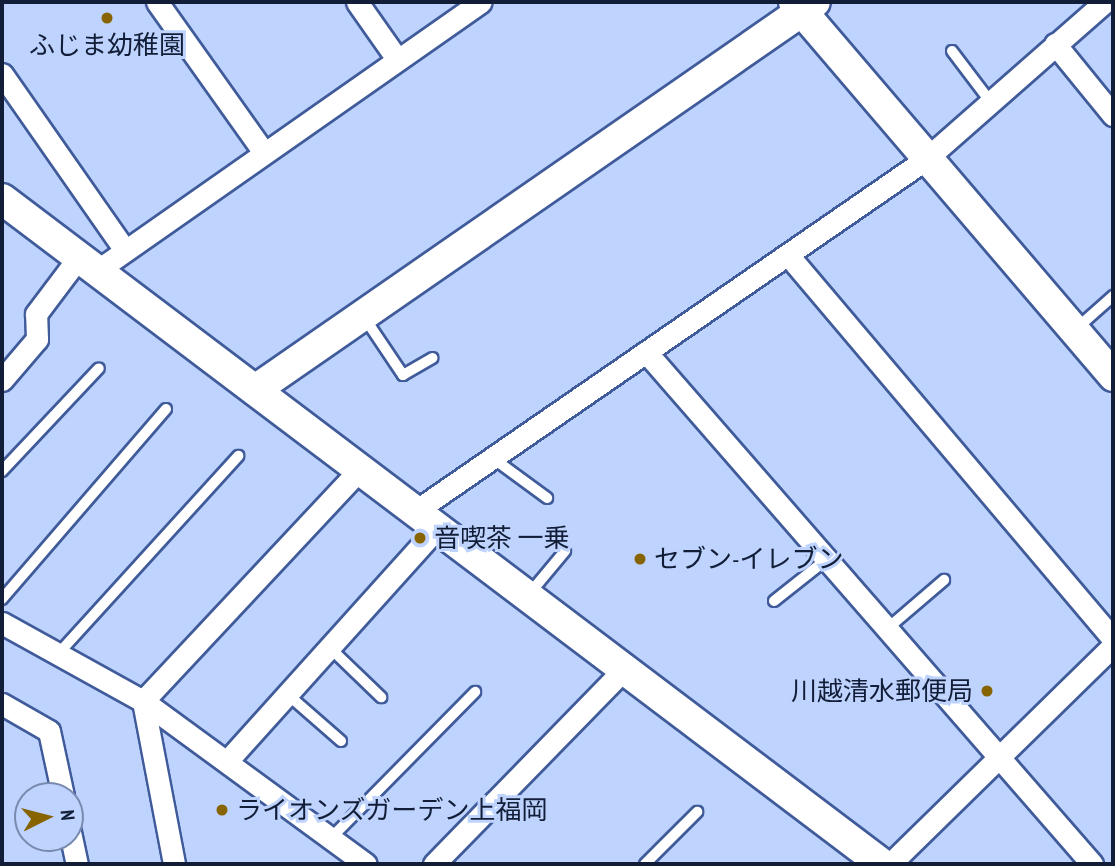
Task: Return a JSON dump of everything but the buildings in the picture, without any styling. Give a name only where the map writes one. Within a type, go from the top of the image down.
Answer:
[{"type":"street","points":[[157,2],[263,151]]},
{"type":"street","points":[[357,2],[397,59]]},
{"type":"street","points":[[2,380],[37,339],[36,313],[89,263],[125,250],[263,151],[481,2]]},
{"type":"street","points":[[229,758],[328,646],[427,519],[494,459],[926,159],[1105,2]]},
{"type":"street","points":[[255,390],[804,5],[926,159],[1113,376]]},
{"type":"street","points":[[1055,44],[1113,115]]},
{"type":"street","points":[[2,74],[125,250]]},
{"type":"street","points":[[2,200],[89,263],[882,864]]},
{"type":"street","points":[[788,255],[1113,639]]},
{"type":"street","points":[[646,352],[1092,864]]},
{"type":"street","points":[[143,701],[360,469]]},
{"type":"street","points":[[2,623],[143,701],[229,758],[366,864]]},
{"type":"street","points":[[890,864],[1113,646]]},
{"type":"street","points":[[434,864],[625,668]]},
{"type":"street","points":[[143,701],[174,864]]},
{"type":"street","points":[[2,704],[49,731],[60,782]]},
{"type":"lane","points":[[952,51],[990,101]]},
{"type":"lane","points":[[1074,331],[1113,296]]},
{"type":"lane","points":[[363,315],[403,375],[433,358]]},
{"type":"lane","points":[[2,471],[99,369]]},
{"type":"lane","points":[[2,599],[166,408]]},
{"type":"lane","points":[[58,654],[238,456]]},
{"type":"lane","points":[[494,459],[547,498]]},
{"type":"lane","points":[[528,596],[565,551]]},
{"type":"lane","points":[[774,601],[827,558]]},
{"type":"lane","points":[[888,628],[944,580]]},
{"type":"lane","points":[[328,646],[381,697]]},
{"type":"lane","points":[[332,838],[475,692]]},
{"type":"lane","points":[[286,693],[341,741]]},
{"type":"lane","points":[[645,864],[697,811]]},
{"type":"place","name":"ふじま幼稚園","points":[[107,18]]},
{"type":"place","name":"音喫茶 一乗","points":[[420,538]]},
{"type":"place","name":"セブン-イレブン","points":[[640,559]]},
{"type":"place","name":"川越清水郵便局","points":[[987,691]]},
{"type":"place","name":"ライオンズガーデン上福岡","points":[[222,810]]}]
